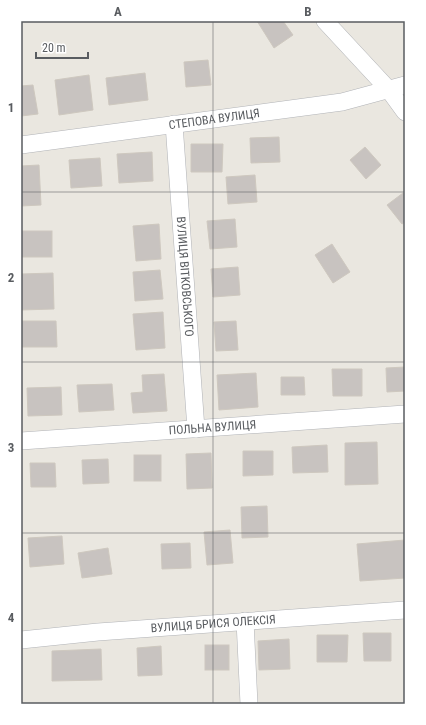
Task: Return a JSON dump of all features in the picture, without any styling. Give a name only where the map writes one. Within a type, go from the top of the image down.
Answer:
[{"type":"street","points":[[325,21],[397,87],[405,112]]},
{"type":"street","name":"СТЕПОВА ВУЛИЦЯ","points":[[21,145],[342,102],[397,87]]},
{"type":"street","name":"ВУЛИЦЯ ВІТКОВСЬКОГО","points":[[174,124],[196,429]]},
{"type":"street","name":"ПОЛЬНА ВУЛИЦЯ","points":[[21,441],[405,414]]},
{"type":"street","name":"ВУЛИЦЯ БРИСЯ ОЛЕКСІЯ","points":[[21,640],[98,632],[405,610]]},
{"type":"street","points":[[245,621],[249,704]]},
{"type":"building","points":[[257,21],[283,21],[293,35],[274,48]]},
{"type":"building","points":[[208,60],[211,85],[186,87],[184,62]]},
{"type":"building","points":[[145,73],[148,100],[109,105],[106,78]]},
{"type":"building","points":[[89,75],[93,110],[59,115],[55,80]]},
{"type":"building","points":[[33,85],[38,114],[21,116],[21,86]]},
{"type":"building","points":[[279,137],[280,162],[251,163],[250,138]]},
{"type":"building","points":[[191,144],[223,144],[222,172],[191,172]]},
{"type":"building","points":[[365,147],[381,165],[366,179],[350,160]]},
{"type":"building","points":[[152,152],[153,181],[119,183],[117,154]]},
{"type":"building","points":[[100,158],[102,186],[71,188],[69,160]]},
{"type":"building","points":[[39,165],[41,205],[21,206],[21,166]]},
{"type":"building","points":[[255,175],[257,202],[228,204],[226,177]]},
{"type":"building","points":[[403,193],[405,195],[405,222],[402,224],[387,205]]},
{"type":"building","points":[[235,219],[237,247],[210,249],[207,221]]},
{"type":"building","points":[[159,224],[161,259],[136,261],[133,226]]},
{"type":"building","points":[[21,231],[52,231],[52,257],[21,257]]},
{"type":"building","points":[[332,244],[350,272],[333,283],[315,255]]},
{"type":"building","points":[[238,267],[240,295],[213,297],[211,269]]},
{"type":"building","points":[[160,270],[163,299],[135,301],[133,272]]},
{"type":"building","points":[[53,273],[54,309],[21,310],[21,274]]},
{"type":"building","points":[[163,312],[165,348],[136,350],[133,314]]},
{"type":"building","points":[[22,321],[56,321],[57,347],[22,347]]},
{"type":"building","points":[[236,321],[238,350],[216,351],[214,322]]},
{"type":"building","points":[[405,367],[405,391],[387,392],[386,368]]},
{"type":"building","points":[[332,369],[362,369],[362,396],[333,396]]},
{"type":"building","points":[[256,373],[258,407],[219,410],[217,375]]},
{"type":"building","points":[[164,374],[167,411],[133,413],[131,393],[143,392],[142,375]]},
{"type":"building","points":[[281,377],[304,377],[305,395],[281,395]]},
{"type":"building","points":[[112,384],[114,410],[79,412],[77,385]]},
{"type":"building","points":[[61,387],[62,415],[28,416],[27,388]]},
{"type":"building","points":[[405,441],[405,469],[404,469]]},
{"type":"building","points":[[377,442],[378,484],[345,485],[345,443]]},
{"type":"building","points":[[327,445],[328,472],[293,473],[292,447]]},
{"type":"building","points":[[243,451],[273,451],[273,475],[243,476]]},
{"type":"building","points":[[211,453],[212,488],[187,489],[186,454]]},
{"type":"building","points":[[134,455],[161,455],[161,481],[134,481]]},
{"type":"building","points":[[108,459],[109,483],[83,484],[82,460]]},
{"type":"building","points":[[30,463],[55,463],[56,487],[31,487]]},
{"type":"building","points":[[267,506],[268,537],[242,538],[241,507]]},
{"type":"building","points":[[230,530],[233,563],[207,565],[204,532]]},
{"type":"building","points":[[62,536],[64,564],[30,567],[28,538]]},
{"type":"building","points":[[405,540],[405,578],[360,581],[357,544]]},
{"type":"building","points":[[190,543],[191,568],[162,569],[161,544]]},
{"type":"building","points":[[108,548],[112,574],[82,578],[78,553]]},
{"type":"building","points":[[363,633],[391,633],[391,661],[364,661]]},
{"type":"building","points":[[317,635],[348,635],[347,662],[317,662]]},
{"type":"building","points":[[289,639],[290,669],[259,670],[258,641]]},
{"type":"building","points":[[205,645],[229,645],[229,670],[205,670]]},
{"type":"building","points":[[161,646],[162,675],[138,676],[137,648]]},
{"type":"building","points":[[101,649],[102,680],[52,681],[52,651]]}]
